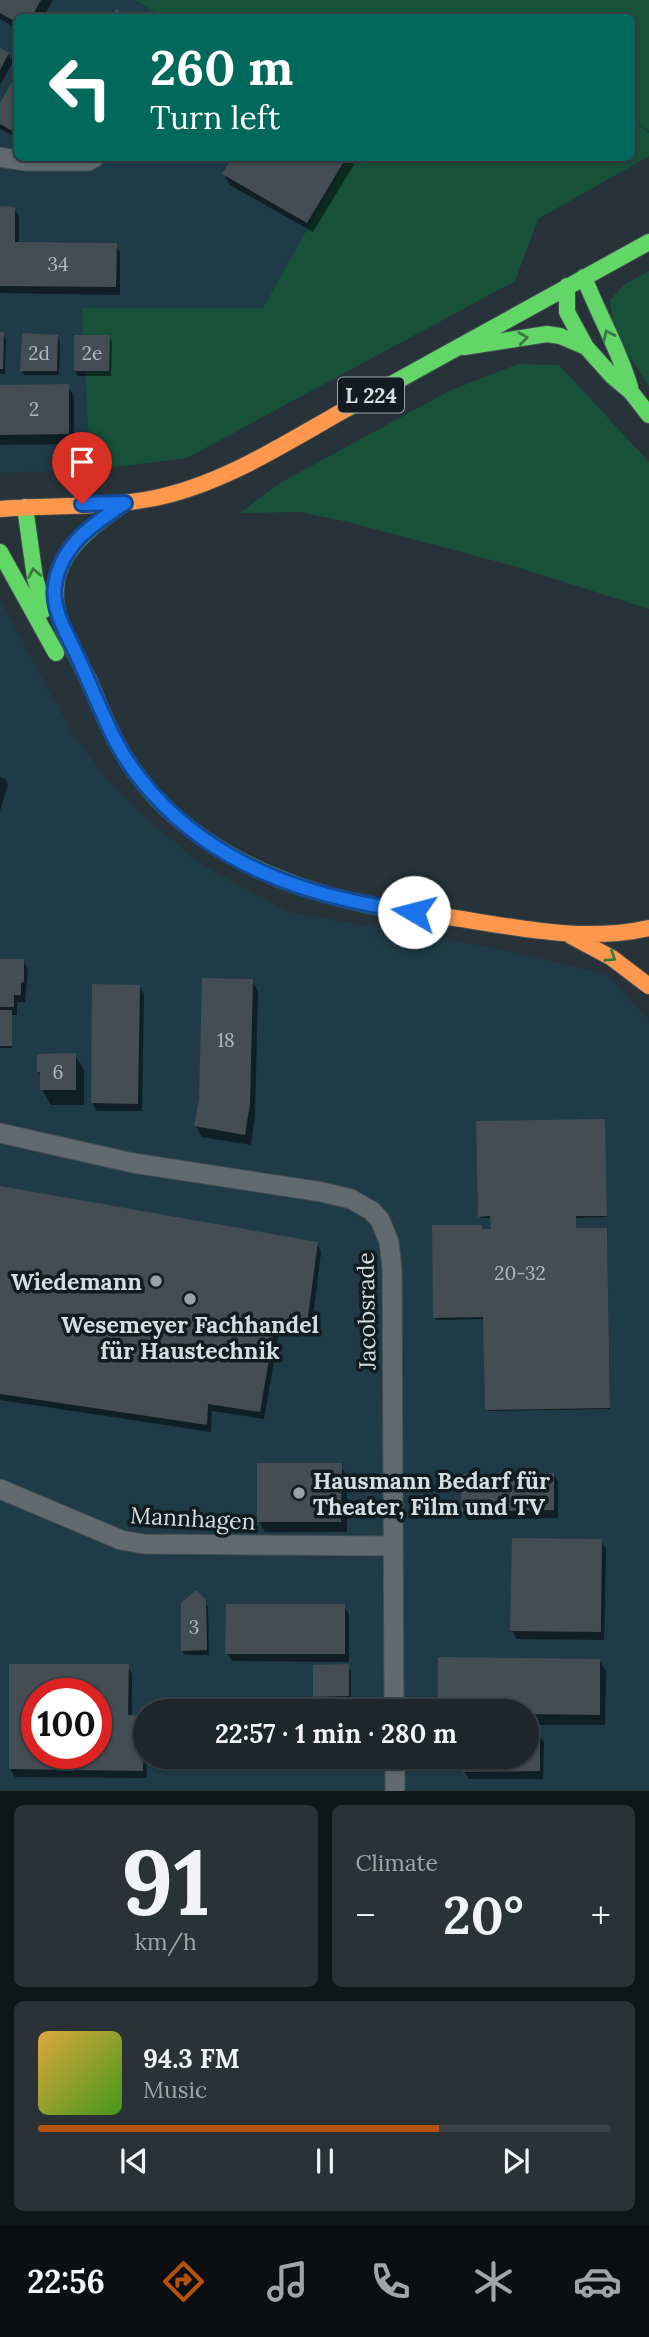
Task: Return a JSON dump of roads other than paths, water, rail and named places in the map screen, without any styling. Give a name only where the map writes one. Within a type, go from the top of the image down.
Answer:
[{"type":"main road","name":"L 224","points":[[0,509],[125,503],[184,491],[237,469],[649,242]]},
{"type":"main road","points":[[584,277],[625,369],[631,392]]},
{"type":"main road","points":[[567,286],[567,312],[586,347],[612,376],[631,392],[649,415]]},
{"type":"main road","points":[[455,349],[547,334],[560,336],[586,347]]},
{"type":"main road","points":[[114,739],[57,611],[55,586],[64,555],[71,544],[96,522],[125,503]]},
{"type":"main road","points":[[25,507],[35,578],[45,614],[97,699]]},
{"type":"main road","points":[[0,552],[90,713],[114,739],[143,782],[181,821],[217,848],[269,876],[304,890],[362,905],[568,935],[631,932],[649,928]]},
{"type":"main road","points":[[568,935],[601,950],[649,986]]},
{"type":"street","points":[[24,161],[89,161]]},
{"type":"street","name":"Jacobsrade","points":[[0,1133],[133,1163],[322,1192],[351,1199],[372,1211],[386,1231],[391,1253],[394,1699]]},
{"type":"street","name":"Mannhagen","points":[[0,1489],[121,1540],[144,1544],[393,1546]]},
{"type":"street","points":[[395,1769],[395,1791]]},
{"type":"place","name":"Wiedemann","points":[[156,1281]]},
{"type":"place","name":"Wesemeyer Fachhandel für Haustechnik","points":[[190,1299]]},
{"type":"place","name":"Hausmann Bedarf für Theater, Film und TV","points":[[299,1493]]}]
